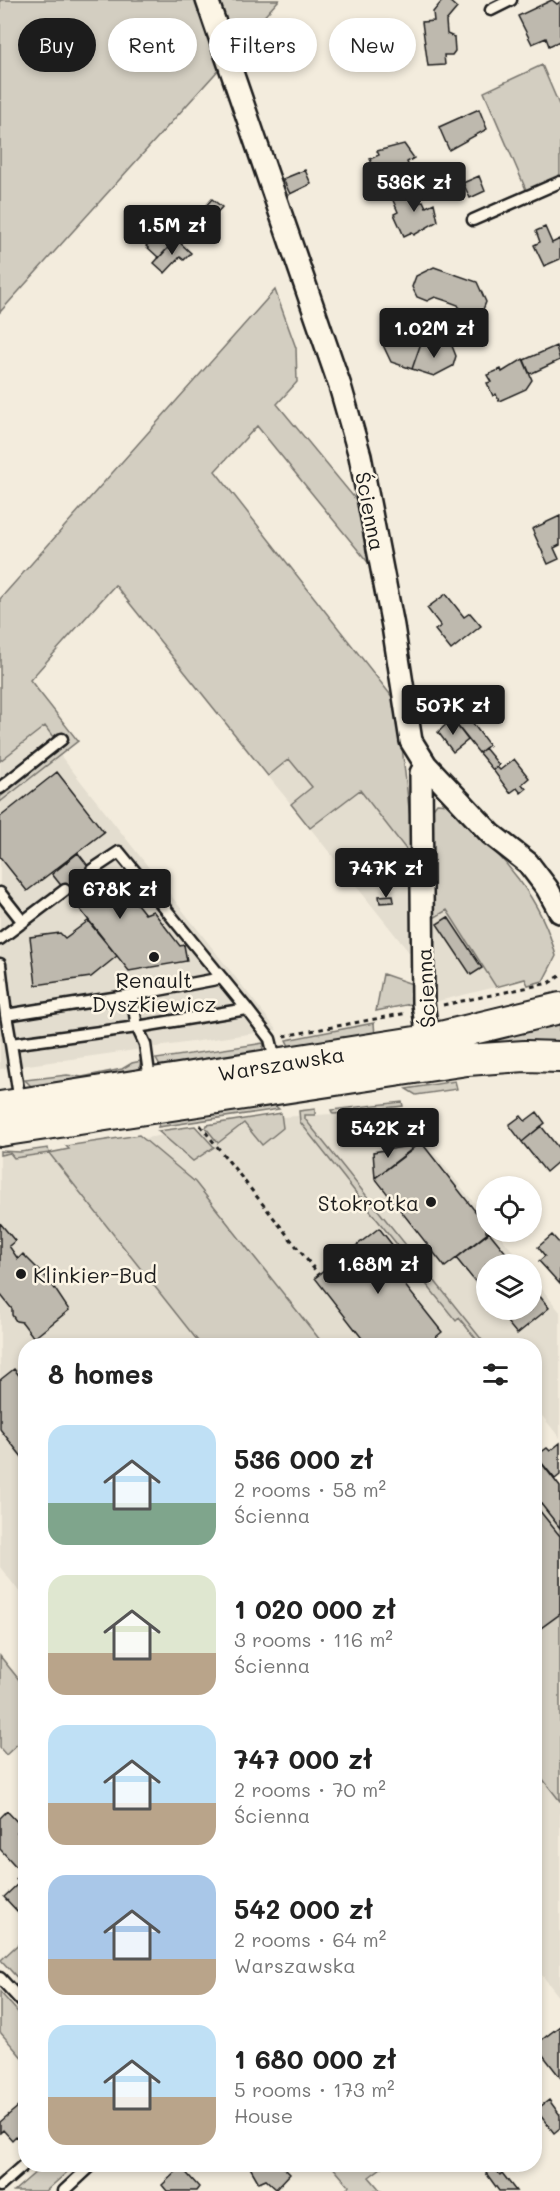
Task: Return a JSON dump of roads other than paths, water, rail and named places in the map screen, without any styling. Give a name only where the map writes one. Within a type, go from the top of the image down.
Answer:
[{"type":"main road","name":"Warszawska","points":[[10,1106],[428,1040],[560,1008]]},
{"type":"main road","name":"Warszawska","points":[[0,1131],[474,1060],[560,1057]]},
{"type":"street","name":"Ścienna","points":[[207,0],[340,386],[360,456],[393,626],[411,741],[426,765],[422,773],[423,991],[428,1040]]},
{"type":"street","points":[[426,765],[491,834],[528,863],[553,894],[560,912]]},
{"type":"lane","points":[[491,10],[511,0]]},
{"type":"lane","points":[[473,220],[560,182]]},
{"type":"lane","points":[[0,788],[62,739]]},
{"type":"lane","points":[[92,870],[119,852],[270,1039],[277,1064]]},
{"type":"lane","points":[[0,939],[64,890]]},
{"type":"lane","points":[[0,893],[23,921]]},
{"type":"lane","points":[[0,964],[11,1044],[10,1106]]},
{"type":"lane","points":[[6,1015],[222,978]]},
{"type":"lane","points":[[132,995],[137,1027],[146,1044],[151,1084]]},
{"type":"lane","points":[[11,1044],[247,1009]]},
{"type":"lane","points":[[0,1978],[18,1997]]},
{"type":"lane","points":[[0,2186],[18,2170]]},
{"type":"lane","points":[[64,2191],[84,2172]]},
{"type":"place","name":"Renault Dyszkiewicz","points":[[154,957]]},
{"type":"place","name":"Stokrotka","points":[[431,1202]]},
{"type":"place","name":"Klinkier-Bud","points":[[21,1274]]}]
